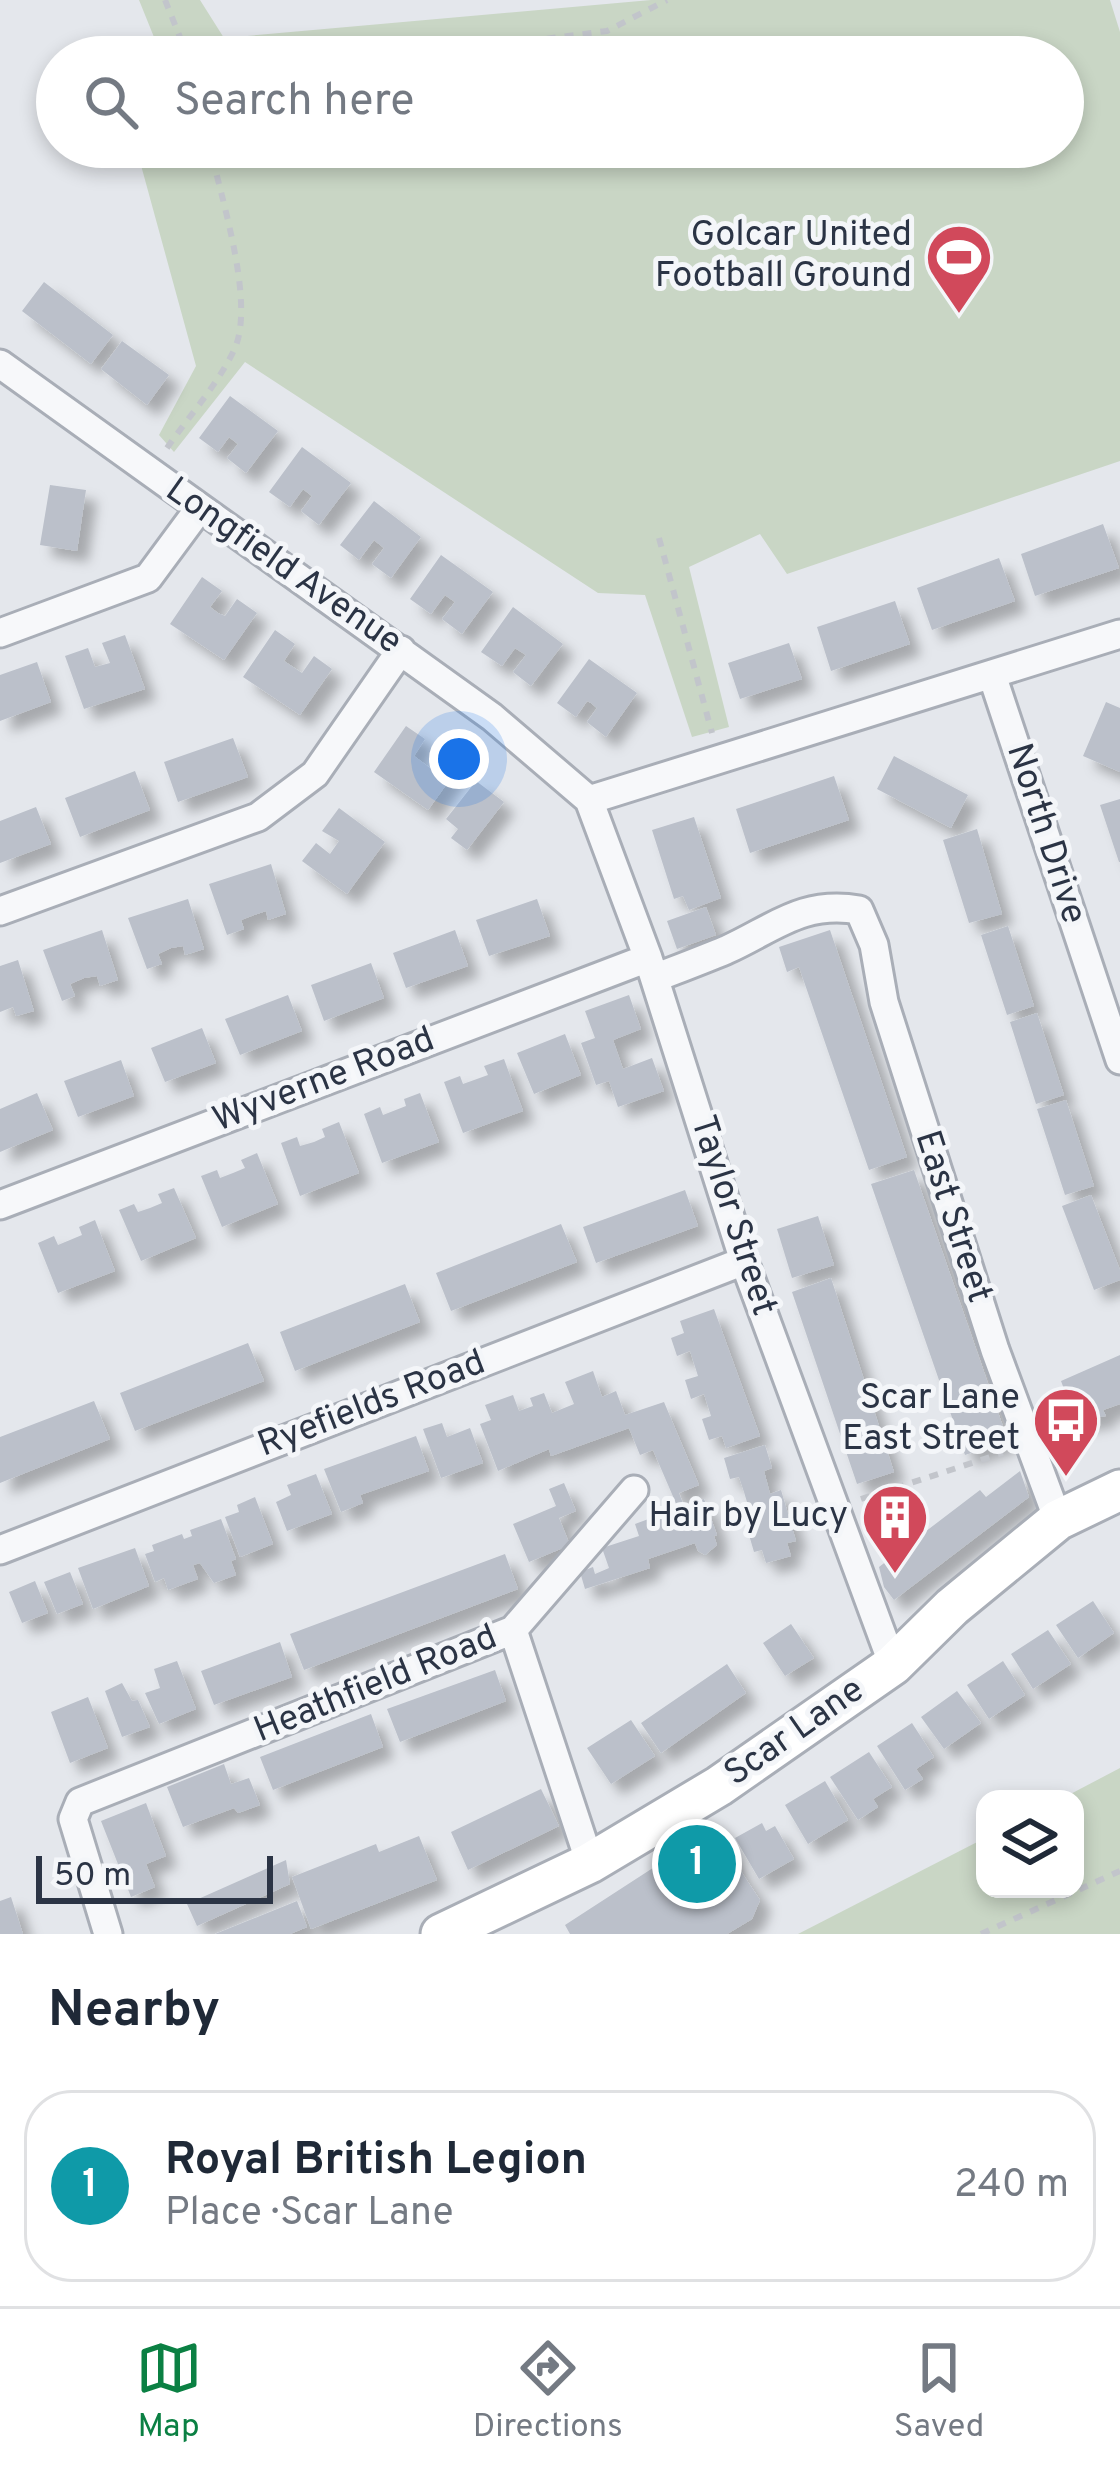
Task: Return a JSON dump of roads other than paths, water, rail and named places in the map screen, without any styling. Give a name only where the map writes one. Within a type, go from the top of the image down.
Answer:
[{"type":"main road","name":"Scar Lane","points":[[441,1934],[590,1863],[719,1786],[892,1665],[952,1607],[1058,1520],[1120,1490]]},
{"type":"street","name":"Longfield Avenue","points":[[0,364],[492,716],[562,775]]},
{"type":"street","points":[[0,633],[148,578],[199,509]]},
{"type":"street","points":[[589,800],[1120,634]]},
{"type":"street","points":[[0,911],[258,817],[315,774],[401,650]]},
{"type":"street","name":"North Drive","points":[[992,675],[1120,1060]]},
{"type":"street","name":"Taylor Street","points":[[562,775],[589,800],[651,968],[744,1261],[892,1665]]},
{"type":"street","name":"Wyverne Road","points":[[0,1204],[651,968],[731,948],[767,926],[831,905],[859,910]]},
{"type":"street","name":"East Street","points":[[859,910],[874,945],[884,1002],[995,1350],[1058,1520]]},
{"type":"street","name":"Ryefields Road","points":[[0,1550],[744,1261]]},
{"type":"street","points":[[512,1630],[634,1490]]},
{"type":"street","name":"Heathfield Road","points":[[108,1934],[73,1819],[80,1802],[512,1630],[590,1863]]},
{"type":"place","name":"Golcar United Football Ground","points":[[959,316]]},
{"type":"place","name":"Scar Lane East Street","points":[[1066,1479]]},
{"type":"place","name":"Hair by Lucy","points":[[895,1576]]},
{"type":"place","name":"Royal British Legion","points":[[697,1864]]}]
